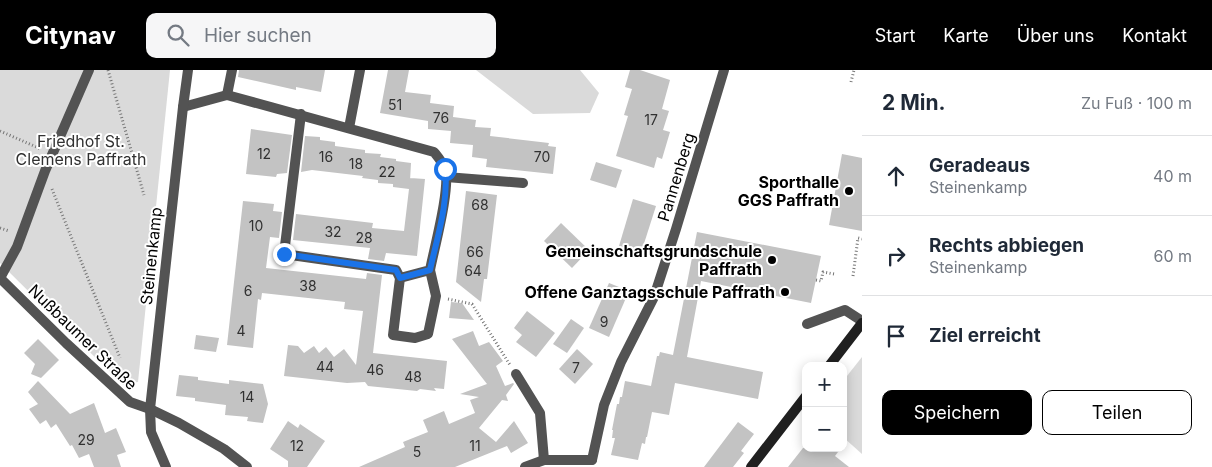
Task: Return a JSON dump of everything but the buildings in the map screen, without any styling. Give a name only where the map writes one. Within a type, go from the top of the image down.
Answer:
[{"type":"main road","points":[[832,362],[862,322]]},
{"type":"main road","points":[[752,467],[802,401]]},
{"type":"street","points":[[0,278],[17,247],[45,171],[89,70]]},
{"type":"street","name":"Steinenkamp","points":[[150,409],[182,106],[188,70]]},
{"type":"street","points":[[227,95],[232,70]]},
{"type":"street","points":[[349,128],[360,70]]},
{"type":"street","name":"Pannenberg","points":[[594,464],[604,405],[621,362],[654,297],[724,70]]},
{"type":"street","points":[[182,106],[227,95],[301,114],[434,152],[445,169],[446,177],[444,204],[430,270],[436,296],[428,334],[415,338],[393,335],[400,278],[396,270],[284,254],[301,114]]},
{"type":"street","points":[[446,177],[524,183]]},
{"type":"street","points":[[400,278],[430,270]]},
{"type":"street","name":"Nußbaumer Straße","points":[[0,278],[130,402],[150,409],[186,427],[224,449],[247,467]]},
{"type":"street","points":[[807,324],[845,310],[862,322]]},
{"type":"street","points":[[516,374],[540,413],[544,460]]},
{"type":"street","points":[[150,409],[151,432],[166,467]]},
{"type":"street","points":[[525,467],[544,460],[594,464]]},
{"type":"path","points":[[108,70],[144,195]]},
{"type":"path","points":[[851,82],[854,70]]},
{"type":"path","points":[[0,131],[53,154]]},
{"type":"path","points":[[45,171],[120,358]]},
{"type":"path","points":[[853,276],[858,238],[862,239]]},
{"type":"path","points":[[816,280],[821,281],[823,272],[834,274]]},
{"type":"path","points":[[436,296],[472,304],[516,374]]},
{"type":"green space","name":"Friedhof St. Clemens Paffrath","points":[[0,70],[170,70],[138,382],[123,385],[0,263]]},
{"type":"green space","points":[[476,70],[580,70],[599,93],[590,113],[533,114]]},
{"type":"green space","points":[[862,357],[862,454],[847,441],[847,376]]},
{"type":"place","name":"Sporthalle GGS Paffrath","points":[[849,191]]},
{"type":"place","name":"Gemeinschaftsgrundschule Paffrath","points":[[772,260]]},
{"type":"place","name":"Offene Ganztagsschule Paffrath","points":[[785,292]]},
{"type":"route","points":[[284,254],[396,270],[400,278],[430,270],[444,204],[445,169]]}]
